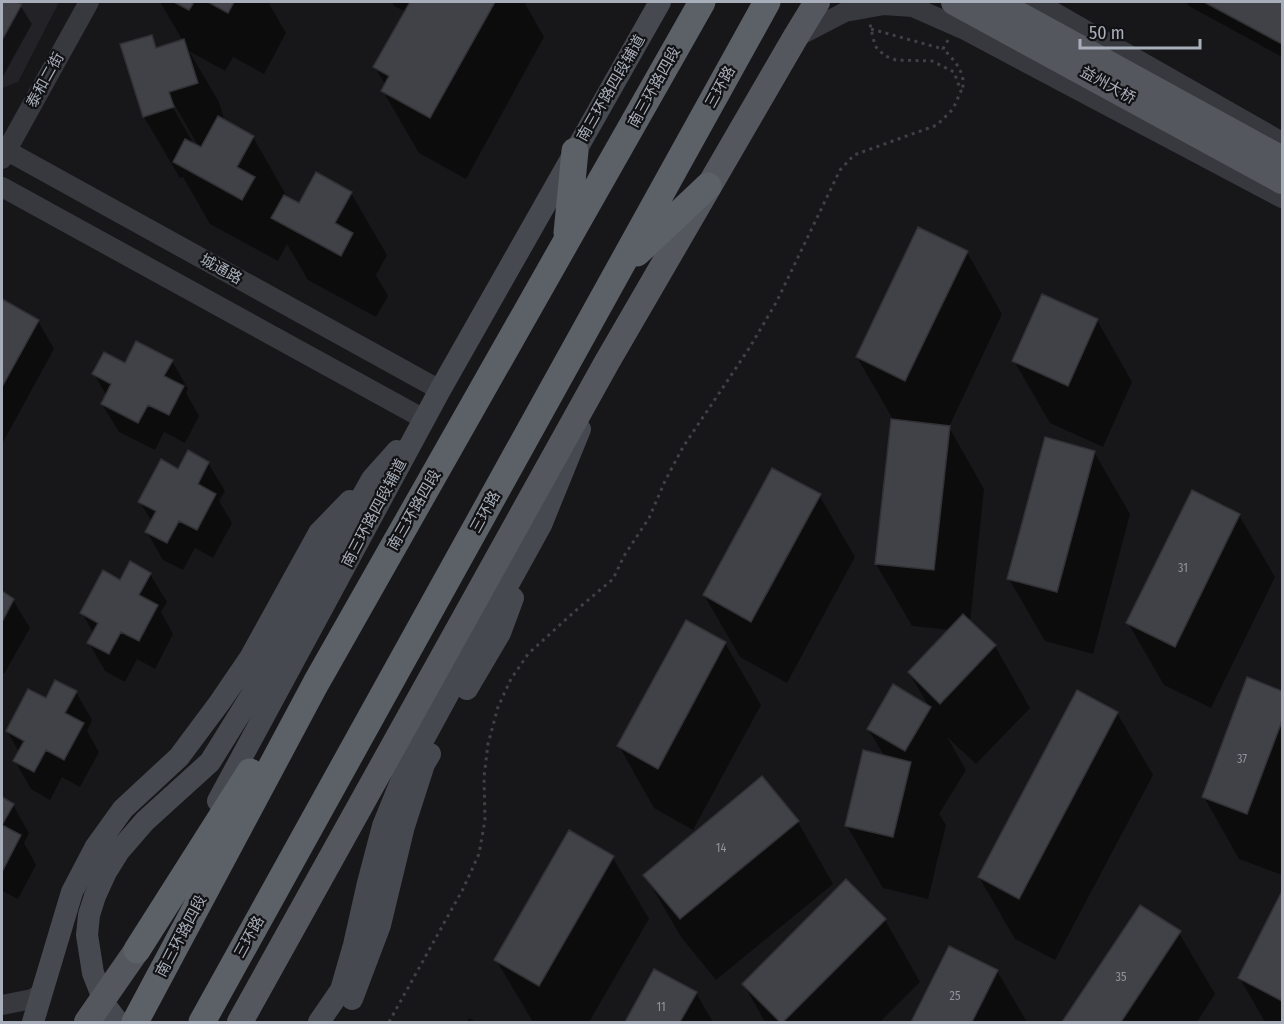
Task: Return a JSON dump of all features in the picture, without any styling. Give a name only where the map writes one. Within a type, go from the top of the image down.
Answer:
[{"type":"highway","name":"南三环路四段","points":[[135,1023],[316,683],[702,2]]},
{"type":"highway","name":"三环路","points":[[202,1023],[767,2]]},
{"type":"highway","points":[[566,244],[575,151]]},
{"type":"highway","points":[[619,270],[708,186]]},
{"type":"highway","points":[[137,951],[404,528]]},
{"type":"main road","name":"南三环路四段辅道","points":[[87,1023],[137,951],[424,419],[660,2]]},
{"type":"main road","points":[[240,1023],[607,362],[817,2]]},
{"type":"main road","name":"益州大桥","points":[[954,2],[1276,161]]},
{"type":"main road","name":"益州大桥","points":[[996,2],[1276,161]]},
{"type":"main road","points":[[335,1023],[350,1003],[380,925],[404,826],[424,764],[500,633],[607,362]]},
{"type":"main road","points":[[33,1023],[72,892],[95,848],[123,809],[179,757],[220,702],[250,658],[319,533],[372,479],[424,419]]},
{"type":"main road","points":[[118,1023],[106,1006],[93,973],[87,935],[89,915],[106,872],[119,851],[145,821],[210,762],[251,696],[372,479]]},
{"type":"main road","points":[[319,1023],[341,990],[383,826],[403,777],[541,525]]},
{"type":"street","name":"泰和二街","points":[[3,153],[89,2]]},
{"type":"street","points":[[1036,2],[1276,161]]},
{"type":"street","points":[[795,38],[845,12],[884,5],[913,7],[963,29],[1282,198]]},
{"type":"street","name":"城通路","points":[[3,153],[440,390]]},
{"type":"street","points":[[2,187],[424,419]]},
{"type":"street","points":[[2,1005],[32,999],[42,993]]},
{"type":"path","points":[[389,1023],[463,890],[479,854],[485,820],[484,777],[488,744],[498,706],[511,679],[528,654],[613,579],[624,556],[649,518],[683,447],[750,347],[777,301],[840,170],[854,155],[937,125],[954,109],[961,92],[954,72],[932,61],[896,60],[885,56],[874,46],[870,20]]},
{"type":"path","points":[[871,29],[943,49]]},
{"type":"shaded area","points":[[2,2],[59,2],[18,82],[2,88]]},
{"type":"building","points":[[2,2],[22,4],[2,40]]},
{"type":"building","points":[[174,2],[194,2],[189,10]]},
{"type":"building","points":[[208,2],[234,2],[228,13]]},
{"type":"building","points":[[410,2],[495,2],[430,118],[381,91],[389,76],[373,67]]},
{"type":"building","points":[[1204,2],[1282,2],[1282,44]]},
{"type":"building","points":[[152,35],[156,48],[184,39],[198,83],[169,92],[174,107],[143,117],[120,44]]},
{"type":"building","points":[[218,116],[254,136],[237,167],[255,177],[242,200],[173,162],[185,139],[201,147]]},
{"type":"building","points":[[316,172],[352,192],[335,223],[353,233],[341,256],[271,218],[284,195],[299,203]]},
{"type":"building","points":[[918,227],[968,251],[905,381],[856,357]]},
{"type":"building","points":[[1042,294],[1098,319],[1068,386],[1012,361]]},
{"type":"building","points":[[2,299],[39,320],[2,387]]},
{"type":"building","points":[[136,341],[173,360],[164,376],[184,386],[169,415],[148,405],[138,423],[101,404],[111,384],[92,374],[104,352],[125,363]]},
{"type":"building","points":[[891,419],[950,426],[934,570],[875,564]]},
{"type":"building","points":[[1045,437],[1095,451],[1057,592],[1007,579]]},
{"type":"building","points":[[188,450],[209,462],[198,484],[216,494],[197,530],[179,521],[167,543],[145,532],[156,511],[138,502],[161,459],[178,469]]},
{"type":"building","points":[[772,468],[821,494],[751,622],[703,595]]},
{"type":"building","points":[[1192,490],[1240,514],[1175,647],[1126,623]]},
{"type":"building","points":[[130,561],[151,573],[139,595],[158,605],[139,641],[121,632],[109,654],[87,643],[98,623],[80,613],[103,570],[120,580]]},
{"type":"building","points":[[2,591],[14,599],[2,622]]},
{"type":"building","points":[[963,614],[996,645],[940,704],[908,672]]},
{"type":"building","points":[[686,620],[726,642],[658,769],[617,746]]},
{"type":"building","points":[[1247,677],[1282,691],[1282,721],[1247,814],[1202,797]]},
{"type":"building","points":[[55,680],[77,691],[65,713],[84,723],[64,760],[46,750],[34,772],[13,761],[24,741],[6,731],[28,689],[46,698]]},
{"type":"building","points":[[893,684],[931,707],[905,751],[867,729]]},
{"type":"building","points":[[1077,690],[1118,712],[1019,899],[978,877]]},
{"type":"building","points":[[863,750],[911,762],[893,837],[845,826]]},
{"type":"building","points":[[762,776],[799,821],[680,919],[643,875]]},
{"type":"building","points":[[2,797],[14,804],[2,825]]},
{"type":"building","points":[[2,825],[21,835],[2,872]]},
{"type":"building","points":[[569,830],[614,856],[539,986],[494,960]]},
{"type":"building","points":[[846,879],[886,919],[783,1022],[780,1022],[742,984]]},
{"type":"building","points":[[1282,891],[1282,1001],[1238,978]]},
{"type":"building","points":[[1140,905],[1181,931],[1121,1022],[1062,1022]]},
{"type":"building","points":[[949,946],[998,970],[972,1022],[911,1022]]},
{"type":"building","points":[[654,969],[697,992],[680,1022],[625,1022]]}]
